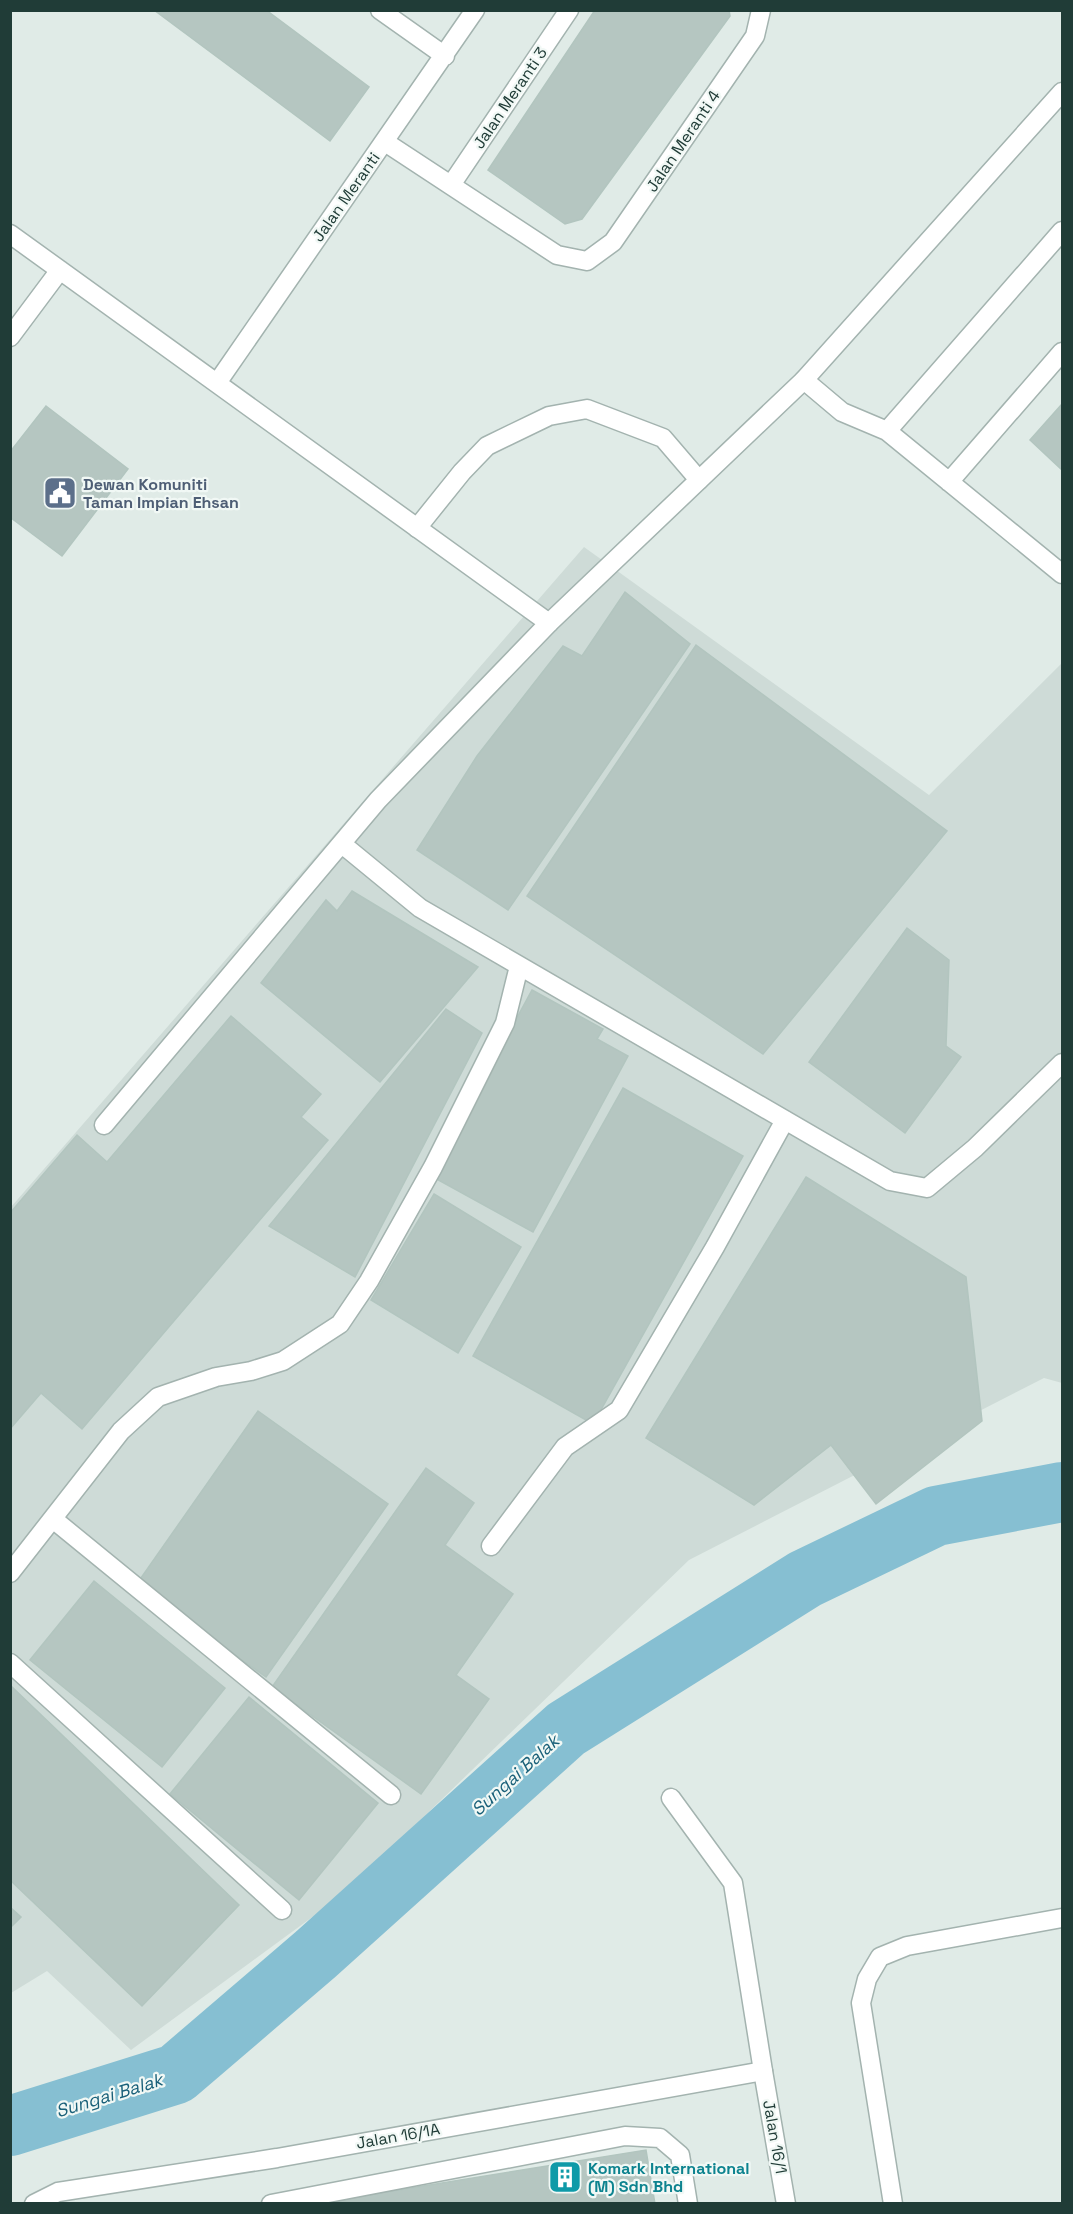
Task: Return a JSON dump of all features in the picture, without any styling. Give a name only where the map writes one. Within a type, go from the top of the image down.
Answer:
[{"type":"street","points":[[380,10],[445,56]]},
{"type":"street","name":"Jalan Meranti","points":[[217,383],[475,10]]},
{"type":"street","name":"Jalan Meranti 3","points":[[451,185],[569,10]]},
{"type":"street","name":"Jalan Meranti 4","points":[[451,185],[556,255],[587,261],[613,243],[755,36],[761,10]]},
{"type":"street","points":[[104,1125],[378,800],[549,623],[804,380],[1062,92]]},
{"type":"street","points":[[384,142],[451,185]]},
{"type":"street","points":[[887,431],[1062,231]]},
{"type":"street","points":[[10,234],[549,623]]},
{"type":"street","points":[[11,335],[60,270]]},
{"type":"street","points":[[949,482],[1062,352]]},
{"type":"street","points":[[804,380],[842,412],[887,431],[1062,574]]},
{"type":"street","points":[[417,528],[462,472],[487,446],[549,416],[586,408],[663,438],[699,480]]},
{"type":"street","points":[[342,844],[420,908],[890,1181],[927,1188],[975,1148],[1062,1063]]},
{"type":"street","points":[[10,1573],[121,1431],[158,1397],[216,1377],[251,1371],[283,1361],[340,1324],[369,1281],[433,1167],[506,1023],[519,966]]},
{"type":"street","points":[[491,1546],[565,1447],[619,1410],[715,1247],[784,1120]]},
{"type":"street","points":[[53,1519],[391,1795]]},
{"type":"street","points":[[10,1663],[282,1910]]},
{"type":"street","name":"Jalan 16/1","points":[[671,1798],[733,1883],[786,2204]]},
{"type":"street","points":[[893,2204],[861,2003],[867,1978],[880,1957],[907,1946],[1062,1918]]},
{"type":"street","name":"Jalan 16/1A","points":[[34,2204],[58,2192],[278,2158],[764,2071]]},
{"type":"street","points":[[271,2204],[625,2136],[660,2138],[680,2155],[688,2204]]},
{"type":"shaded area","points":[[584,547],[929,795],[1062,663],[1062,1383],[1044,1378],[689,1560],[345,1893],[131,2050],[47,1971],[11,1993],[11,1207]]},
{"type":"building","points":[[154,10],[266,10],[369,87],[330,141]]},
{"type":"building","points":[[595,10],[729,10],[730,16],[582,219],[565,224],[488,170]]},
{"type":"building","points":[[1062,404],[1062,470],[1030,440]]},
{"type":"building","name":"Dewan Komuniti Taman Impian Ehsan","points":[[46,406],[128,469],[62,556],[10,517],[10,452]]},
{"type":"building","points":[[625,592],[690,644],[508,910],[417,850],[477,756],[563,646],[582,656]]},
{"type":"building","points":[[696,645],[947,831],[763,1054],[527,896]]},
{"type":"building","points":[[352,891],[478,967],[380,1082],[261,983],[326,900],[337,911]]},
{"type":"building","points":[[907,928],[949,960],[946,1046],[961,1057],[905,1133],[809,1062]]},
{"type":"building","points":[[532,990],[603,1029],[597,1039],[628,1056],[533,1232],[431,1176]]},
{"type":"building","points":[[446,1009],[482,1033],[355,1277],[269,1226]]},
{"type":"building","points":[[231,1016],[321,1094],[301,1117],[328,1140],[82,1429],[41,1393],[10,1429],[10,1213],[77,1135],[107,1162]]},
{"type":"building","points":[[623,1088],[743,1156],[593,1424],[473,1356]]},
{"type":"building","points":[[806,1177],[966,1277],[982,1421],[876,1504],[831,1445],[754,1505],[646,1438]]},
{"type":"building","points":[[434,1194],[521,1247],[458,1353],[371,1300]]},
{"type":"building","points":[[258,1411],[388,1504],[266,1677],[136,1585]]},
{"type":"building","points":[[426,1468],[474,1503],[445,1545],[513,1594],[456,1675],[489,1699],[421,1794],[272,1687]]},
{"type":"building","points":[[94,1581],[225,1688],[162,1767],[30,1660]]},
{"type":"building","points":[[10,1685],[239,1905],[142,2006],[10,1880]]},
{"type":"building","points":[[249,1697],[378,1803],[299,1900],[170,1794]]},
{"type":"building","points":[[10,1907],[21,1917],[10,1928]]},
{"type":"building","name":"Komark International (M) Sdn Bhd","points":[[646,2150],[655,2204],[312,2204]]},
{"type":"waterway","name":"Sungai Balak","points":[[10,2126],[176,2074],[316,1954],[566,1729],[805,1579],[936,1516],[1062,1492]]},
{"type":"place","name":"Dewan Komuniti Taman Impian Ehsan","points":[[60,493]]},
{"type":"place","name":"Komark International (M) Sdn Bhd","points":[[565,2177]]}]
